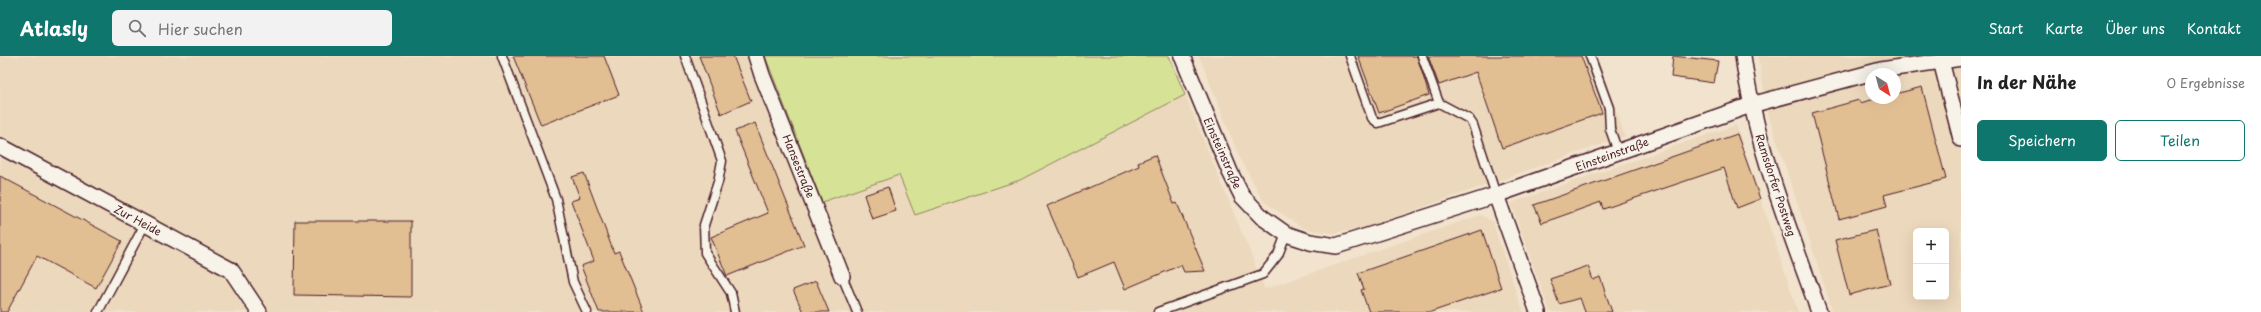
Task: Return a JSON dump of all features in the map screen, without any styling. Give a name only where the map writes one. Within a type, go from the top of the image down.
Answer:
[{"type":"street","name":"Hansestraße","points":[[756,56],[762,75],[842,276]]},
{"type":"street","name":"Einsteinstraße","points":[[1182,56],[1230,172],[1242,196],[1262,217],[1286,234],[1310,242],[1336,246],[1496,195],[1751,105],[1881,70],[1961,58]]},
{"type":"street","name":"Ramsdorfer Postweg","points":[[1743,56],[1751,105],[1771,175],[1819,312]]},
{"type":"street","points":[[1941,61],[1961,139]]},
{"type":"street","name":"Zur Heide","points":[[0,146],[232,270],[259,312]]},
{"type":"street","points":[[1496,195],[1538,312]]},
{"type":"lane","points":[[502,56],[556,199],[573,282],[587,312]]},
{"type":"lane","points":[[685,56],[722,161],[718,182],[704,225],[705,253],[731,294],[735,312]]},
{"type":"lane","points":[[1350,56],[1374,122],[1382,123],[1439,103]]},
{"type":"lane","points":[[1422,56],[1439,103],[1469,119],[1473,124],[1496,195]]},
{"type":"lane","points":[[1590,56],[1609,108],[1610,129],[1618,152]]},
{"type":"lane","points":[[98,312],[145,224]]},
{"type":"lane","points":[[1158,312],[1263,274],[1278,255],[1286,234]]},
{"type":"lane","points":[[842,276],[857,312]]},
{"type":"shaded area","points":[[0,56],[749,56],[806,207],[899,175],[1020,180],[1185,95],[1265,289],[1480,215],[1492,221],[1523,312],[0,312]]},
{"type":"shaded area","points":[[1199,56],[1597,56],[1625,136],[1361,229],[1333,233],[1305,229],[1264,202],[1239,156]]},
{"type":"shaded area","points":[[1758,56],[1961,56],[1961,312],[1833,312],[1768,113]]},
{"type":"shaded area","points":[[1736,125],[1798,312],[1550,312],[1511,203]]},
{"type":"green space","points":[[765,56],[1169,56],[1185,95],[1020,180],[915,215],[899,175],[822,202]]},
{"type":"building","points":[[513,56],[604,56],[619,95],[541,125]]},
{"type":"building","points":[[699,56],[733,56],[751,101],[721,114]]},
{"type":"building","points":[[1358,56],[1417,56],[1429,95],[1379,113]]},
{"type":"building","points":[[1428,56],[1581,56],[1602,113],[1502,148],[1476,72],[1439,85]]},
{"type":"building","points":[[1673,56],[1718,61],[1714,83],[1671,77]]},
{"type":"building","points":[[1922,87],[1946,179],[1884,195],[1887,206],[1839,219],[1812,113],[1859,100],[1860,103],[1865,102],[1865,104],[1901,104],[1901,92]]},
{"type":"building","points":[[755,123],[804,245],[727,276],[711,237],[768,213],[735,131]]},
{"type":"building","points":[[1737,134],[1760,199],[1737,208],[1724,168],[1603,209],[1601,202],[1542,223],[1534,205]]},
{"type":"building","points":[[1155,155],[1174,204],[1177,203],[1205,271],[1184,272],[1181,265],[1125,289],[1114,262],[1078,277],[1047,206],[1139,166],[1138,162]]},
{"type":"building","points":[[584,173],[614,253],[619,251],[644,312],[599,312],[581,266],[594,261],[571,201],[580,198],[572,177]]},
{"type":"building","points":[[0,176],[122,241],[96,288],[37,256],[7,312],[0,312]]},
{"type":"building","points":[[888,187],[896,211],[872,219],[864,195]]},
{"type":"building","points":[[295,221],[411,221],[411,297],[294,295]]},
{"type":"building","points":[[1482,230],[1501,288],[1431,312],[1369,312],[1361,290],[1364,289],[1358,273]]},
{"type":"building","points":[[1876,230],[1890,284],[1849,295],[1835,240]]},
{"type":"building","points":[[1588,266],[1593,280],[1600,277],[1612,312],[1585,312],[1580,298],[1559,304],[1550,279]]},
{"type":"building","points":[[816,281],[829,312],[803,312],[793,290]]}]
